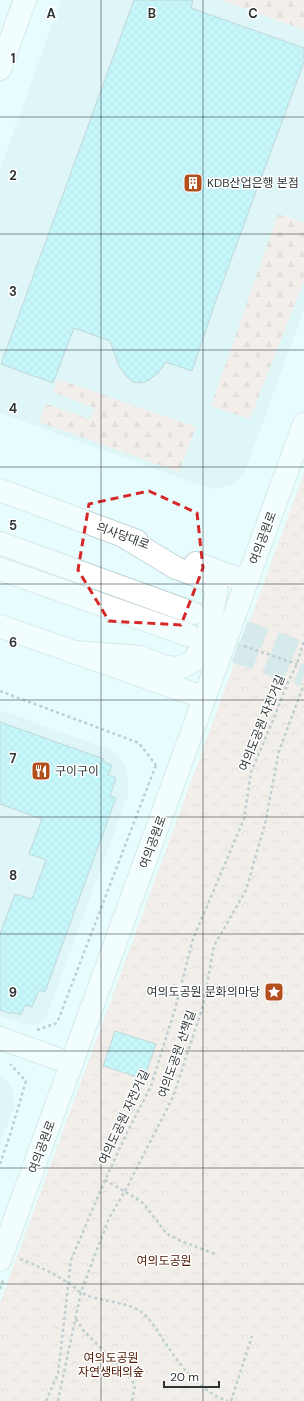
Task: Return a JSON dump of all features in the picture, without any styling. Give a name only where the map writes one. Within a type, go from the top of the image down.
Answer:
[{"type":"main road","points":[[0,69],[8,22],[25,0]]},
{"type":"main road","name":"여의공원로","points":[[0,1260],[304,424]]},
{"type":"main road","name":"의사당대로","points":[[0,490],[247,582]]},
{"type":"main road","points":[[74,652],[141,657],[163,666],[175,668],[182,667],[195,660],[208,632],[216,594],[216,589],[213,584],[209,580],[176,568],[123,536]]},
{"type":"main road","points":[[0,543],[193,613]]},
{"type":"main road","points":[[0,569],[188,635]]},
{"type":"main road","points":[[0,626],[205,698]]},
{"type":"main road","points":[[0,1038],[72,1064]]},
{"type":"path","points":[[226,640],[297,664]]},
{"type":"path","name":"여의도공원 자전거길","points":[[46,1401],[58,1374],[71,1260],[105,1180],[151,1086],[175,1008],[193,939],[244,819],[251,772],[287,684],[297,664],[304,640]]},
{"type":"path","name":"여의도공원 산책길","points":[[58,1401],[82,1292],[109,1218],[173,1097],[203,1006],[214,946],[246,890],[265,824],[279,751],[304,684]]},
{"type":"path","points":[[0,691],[139,743],[156,765],[57,1023],[36,1031]]},
{"type":"path","points":[[0,1164],[26,1081],[10,1064],[5,1062]]},
{"type":"path","points":[[105,1180],[144,1204],[167,1234],[180,1241],[215,1254]]},
{"type":"path","points":[[31,1263],[82,1292],[100,1300],[119,1303],[139,1310],[150,1320],[178,1362],[198,1384],[218,1398],[228,1401]]},
{"type":"path","points":[[76,1319],[83,1330],[126,1372],[135,1385],[132,1401]]},
{"type":"path","points":[[231,1401],[252,1336]]},
{"type":"highlighted area","points":[[149,491],[197,513],[203,568],[181,625],[109,621],[78,570],[89,504]]},
{"type":"shaded area","points":[[61,0],[304,0],[304,309],[244,474],[232,484],[214,489],[200,485],[0,413],[0,170]]},
{"type":"shaded area","points":[[0,710],[111,750],[127,768],[128,795],[46,1017],[40,1023],[31,1025],[22,1024],[0,1016]]},
{"type":"shaded area","points":[[0,1076],[7,1081],[13,1091],[14,1107],[0,1144]]},
{"type":"green space","points":[[221,0],[304,0],[304,30]]},
{"type":"green space","points":[[278,214],[304,223],[304,281],[250,419],[211,406]]},
{"type":"green space","points":[[58,379],[196,427],[179,472],[39,422],[46,404],[90,419],[94,408],[53,392]]},
{"type":"green space","name":"여의도공원","points":[[304,473],[304,1401],[0,1401],[0,1303]]},
{"type":"building","name":"KDB산업은행 본점","points":[[134,0],[193,0],[191,8],[304,48],[304,62],[215,303],[192,371],[166,362],[158,373],[149,380],[142,383],[133,382],[126,376],[119,366],[110,341],[74,328],[53,383],[1,364]]},
{"type":"building","points":[[0,722],[104,759],[104,762],[112,765],[108,775],[116,778],[110,796],[116,798],[45,992],[39,990],[32,1007],[25,1005],[21,1015],[12,1012],[11,1014],[0,1010],[0,934],[15,894],[32,899],[46,860],[29,854],[42,819],[0,804]]},
{"type":"building","points":[[115,1031],[156,1044],[144,1079],[103,1066]]},
{"type":"tunnel","points":[[213,620],[304,653]]},
{"type":"tunnel","points":[[204,641],[304,676]]},
{"type":"place","name":"KDB산업은행 본점","points":[[193,183]]},
{"type":"place","name":"구이구이","points":[[41,771]]},
{"type":"place","name":"여의도공원 문화의마당","points":[[274,992]]},
{"type":"park label","name":"여의도공원 자연생태의숲","points":[[111,1365]]}]
